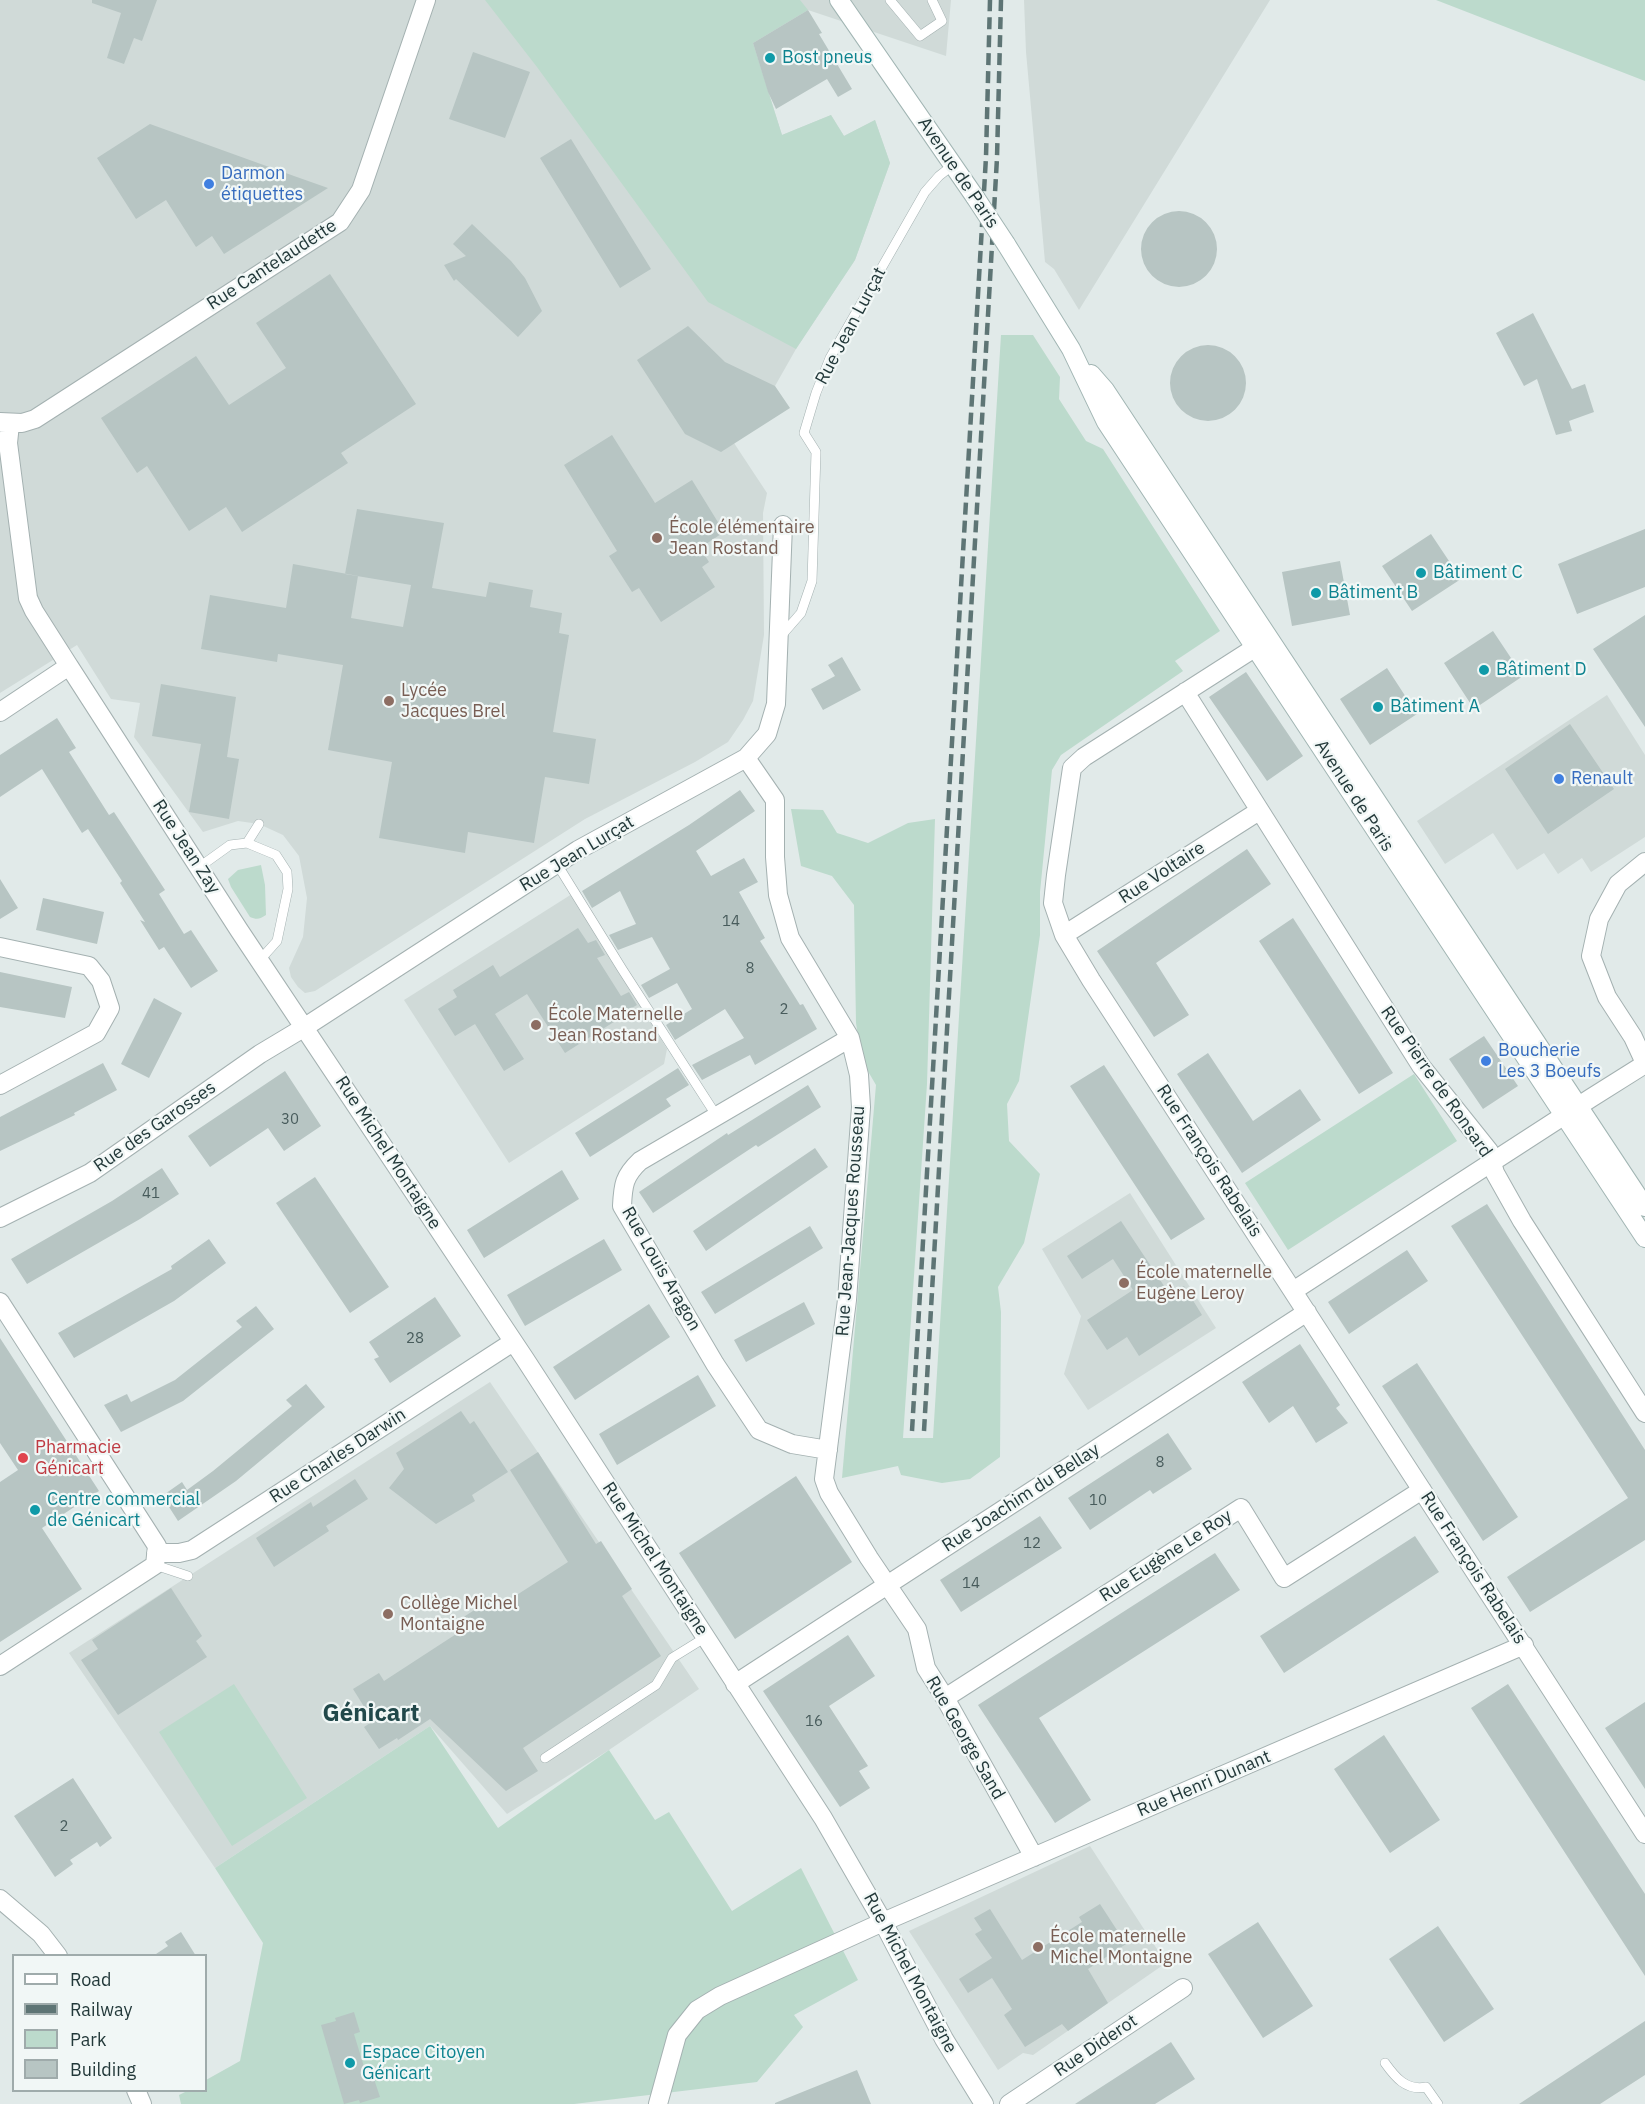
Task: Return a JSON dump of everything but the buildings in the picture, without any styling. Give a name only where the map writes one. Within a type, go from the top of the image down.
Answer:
[{"type":"street","name":"Rue Cantelaudette","points":[[5,423],[22,423],[35,419],[340,222],[361,190],[426,0]]},
{"type":"street","name":"Avenue de Paris","points":[[840,0],[1006,244],[1071,349],[1106,422],[1256,647],[1571,1111],[1645,1207]]},
{"type":"street","name":"Avenue de Paris","points":[[1071,349],[1105,390],[1571,1111],[1645,1238]]},
{"type":"street","name":"Rue Jean Zay","points":[[5,423],[28,598],[34,611],[198,868],[305,1027]]},
{"type":"street","name":"Rue Jean Lurçat","points":[[305,1027],[578,850],[746,758],[767,734],[776,704],[783,525]]},
{"type":"street","name":"Rue François Rabelais","points":[[1256,647],[1084,757],[1072,768],[1053,903],[1064,935],[1091,980],[1645,1834]]},
{"type":"street","points":[[0,712],[69,666]]},
{"type":"street","name":"Rue Pierre de Ronsard","points":[[1185,692],[1421,1066],[1489,1151],[1495,1173],[1522,1221],[1645,1413]]},
{"type":"street","name":"Rue Jean-Jacques Rousseau","points":[[746,758],[775,800],[778,895],[790,938],[850,1038],[859,1076],[861,1107],[847,1300],[824,1479],[888,1585]]},
{"type":"street","name":"Rue Voltaire","points":[[1064,935],[1259,810]]},
{"type":"street","points":[[1293,1291],[1645,1064],[1633,1037],[1607,997],[1591,957],[1599,919],[1618,884],[1645,862]]},
{"type":"street","points":[[0,947],[89,966],[101,981],[110,1008],[96,1033],[0,1085]]},
{"type":"street","name":"Rue des Garosses","points":[[0,1218],[90,1173],[260,1054],[305,1027]]},
{"type":"street","name":"Rue Michel Montaigne","points":[[305,1027],[706,1636],[823,1818],[883,1922],[944,2039],[984,2104]]},
{"type":"street","name":"Rue Louis Aragon","points":[[828,1450],[792,1444],[759,1430],[715,1364],[622,1206],[623,1185],[630,1170],[640,1161],[850,1038]]},
{"type":"street","points":[[0,1302],[157,1546],[156,1559],[0,1666]]},
{"type":"street","name":"Rue Joachim du Bellay","points":[[735,1684],[1307,1312]]},
{"type":"street","name":"Rue Charles Darwin","points":[[156,1559],[192,1550],[513,1342]]},
{"type":"street","name":"Rue Eugène Le Roy","points":[[945,1698],[1241,1508],[1284,1578],[1422,1490]]},
{"type":"street","name":"Rue George Sand","points":[[888,1585],[917,1629],[926,1668],[1034,1857]]},
{"type":"street","name":"Rue Henri Dunant","points":[[658,2104],[677,2035],[697,2010],[720,1996],[883,1922],[1524,1645]]},
{"type":"street","points":[[0,1899],[41,1934],[56,1954]]},
{"type":"street","name":"Rue Diderot","points":[[1009,2104],[1183,1988]]},
{"type":"lane","points":[[890,0],[920,36],[942,21],[932,0]]},
{"type":"lane","name":"Rue Jean Lurçat","points":[[779,639],[801,614],[812,581],[816,452],[804,433],[816,393],[830,358],[925,192],[953,165]]},
{"type":"lane","points":[[247,843],[259,824]]},
{"type":"lane","points":[[198,868],[230,845],[247,843],[276,855],[287,872],[288,889],[277,941],[260,961]]},
{"type":"lane","points":[[557,864],[716,1115]]},
{"type":"lane","points":[[156,1559],[188,1576]]},
{"type":"lane","points":[[545,1758],[656,1685],[672,1658],[706,1636]]},
{"type":"lane","points":[[1385,2063],[1398,2082],[1417,2089],[1426,2087],[1438,2104]]},
{"type":"shaded area","points":[[0,0],[951,0],[946,56],[808,10],[753,43],[782,135],[831,115],[844,136],[875,120],[890,163],[855,260],[796,349],[775,386],[734,443],[767,493],[763,513],[764,635],[753,701],[743,720],[728,742],[695,762],[585,819],[315,991],[305,993],[298,987],[291,977],[289,968],[303,937],[307,898],[299,856],[283,835],[259,824],[238,821],[203,832],[134,737],[140,703],[111,699],[77,645],[0,693]]},
{"type":"shaded area","points":[[1024,0],[1270,0],[1079,310],[1054,269],[1045,262],[1026,52]]},
{"type":"shaded area","points":[[1607,695],[1645,755],[1645,837],[1591,872],[1582,858],[1558,874],[1544,853],[1517,870],[1493,833],[1445,864],[1417,821]]},
{"type":"shaded area","name":"École Maternelle Jean Rostand","points":[[572,894],[667,1049],[664,1064],[509,1163],[404,1000]]},
{"type":"shaded area","name":"École maternelle Eugène Leroy","points":[[1130,1193],[1216,1328],[1088,1410],[1064,1374],[1081,1316],[1042,1249]]},
{"type":"shaded area","name":"Collège Michel Montaigne","points":[[490,1382],[699,1689],[609,1750],[507,1814],[430,1726],[215,1868],[69,1653]]},
{"type":"shaded area","name":"École maternelle Michel Montaigne","points":[[1090,1846],[1166,1963],[1033,2055],[1023,2053],[998,2070],[909,1931]]},
{"type":"green space","points":[[485,0],[800,0],[808,10],[753,43],[782,135],[831,115],[844,136],[875,120],[890,163],[855,260],[796,349],[708,302],[537,67]]},
{"type":"green space","points":[[1436,0],[1645,0],[1645,81]]},
{"type":"green space","points":[[1001,335],[1033,335],[1060,377],[1059,399],[1086,441],[1103,449],[1220,631],[1175,661],[1183,671],[1061,755],[1052,770],[1040,892],[1040,935],[1019,1081],[1007,1104],[1009,1141],[1040,1174],[1024,1243],[998,1287],[1001,1312],[1000,1457],[970,1479],[942,1483],[901,1475],[898,1466],[842,1478],[876,1085],[862,1061],[856,1023],[854,905],[832,876],[801,866],[791,809],[823,810],[837,833],[868,843],[908,823],[935,819],[927,1084],[903,1438],[933,1438]]},
{"type":"green space","points":[[261,865],[265,885],[266,915],[257,919],[250,917],[228,879],[238,870]]},
{"type":"green space","points":[[1414,1074],[1457,1141],[1288,1250],[1245,1183]]},
{"type":"green space","points":[[234,1684],[307,1798],[232,1846],[159,1732]]},
{"type":"green space","points":[[430,1726],[498,1828],[609,1750],[655,1820],[669,1812],[732,1911],[801,1868],[858,1980],[794,2015],[803,2027],[757,2082],[574,2104],[181,2104],[179,2095],[185,2092],[207,2092],[207,2079],[240,2061],[263,1943],[215,1868]]},
{"type":"railway","points":[[912,1431],[986,157],[990,0]]},
{"type":"railway","points":[[924,1431],[997,158],[1001,0]]},
{"type":"place","name":"Bost pneus","points":[[770,58]]},
{"type":"place","name":"Darmon étiquettes","points":[[209,184]]},
{"type":"place","name":"École élémentaire Jean Rostand","points":[[657,538]]},
{"type":"place","name":"Bâtiment C","points":[[1421,573]]},
{"type":"place","name":"Bâtiment B","points":[[1316,593]]},
{"type":"place","name":"Bâtiment D","points":[[1484,670]]},
{"type":"place","name":"Lycée Jacques Brel","points":[[389,701]]},
{"type":"place","name":"Bâtiment A","points":[[1378,707]]},
{"type":"place","name":"Renault","points":[[1559,779]]},
{"type":"place","name":"École Maternelle Jean Rostand","points":[[536,1025]]},
{"type":"place","name":"Boucherie Les 3 Boeufs","points":[[1486,1061]]},
{"type":"place","name":"École maternelle Eugène Leroy","points":[[1124,1283]]},
{"type":"place","name":"Pharmacie Génicart","points":[[23,1458]]},
{"type":"place","name":"Centre commercial de Génicart","points":[[35,1510]]},
{"type":"place","name":"Collège Michel Montaigne","points":[[388,1614]]},
{"type":"place","name":"École maternelle Michel Montaigne","points":[[1038,1947]]},
{"type":"place","name":"Espace Citoyen Génicart","points":[[350,2063]]},
{"type":"district","name":"Génicart","points":[[371,1714]]}]
